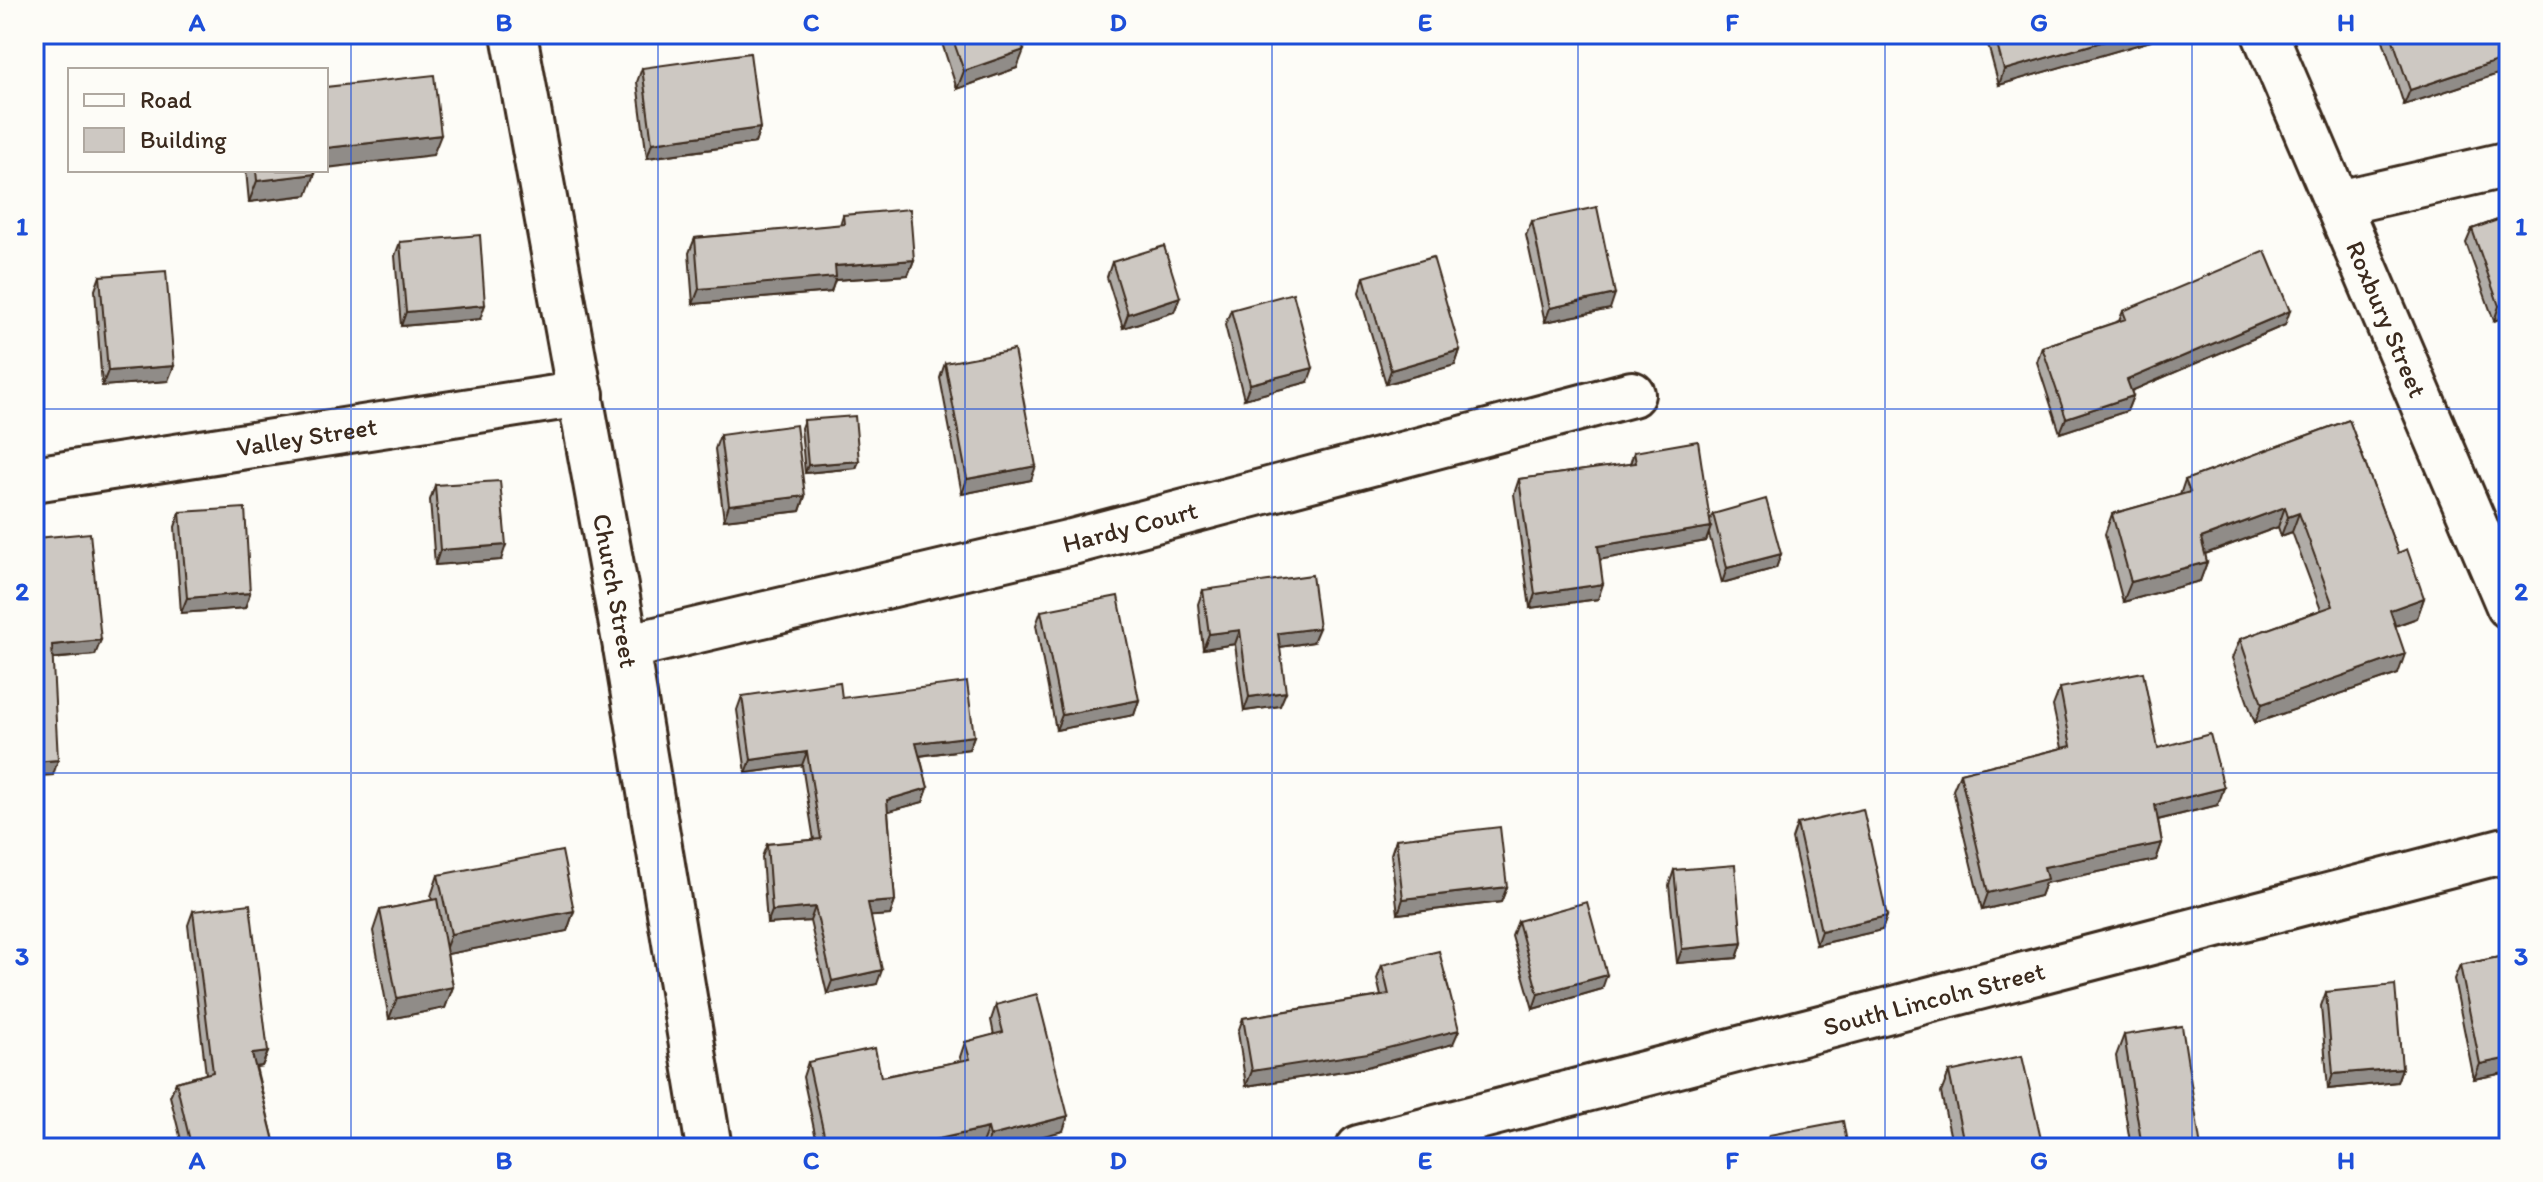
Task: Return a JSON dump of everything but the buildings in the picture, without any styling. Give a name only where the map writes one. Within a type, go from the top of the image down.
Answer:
[{"type":"street","name":"Church Street","points":[[514,34],[626,647],[709,1148]]},
{"type":"street","name":"Roxbury Street","points":[[2265,34],[2509,606]]},
{"type":"street","points":[[2339,203],[2509,164]]},
{"type":"street","name":"Valley Street","points":[[34,479],[581,394]]},
{"type":"street","name":"Hardy Court","points":[[626,647],[1072,542],[1632,394]]},
{"type":"street","name":"South Lincoln Street","points":[[1359,1148],[2509,849]]}]
